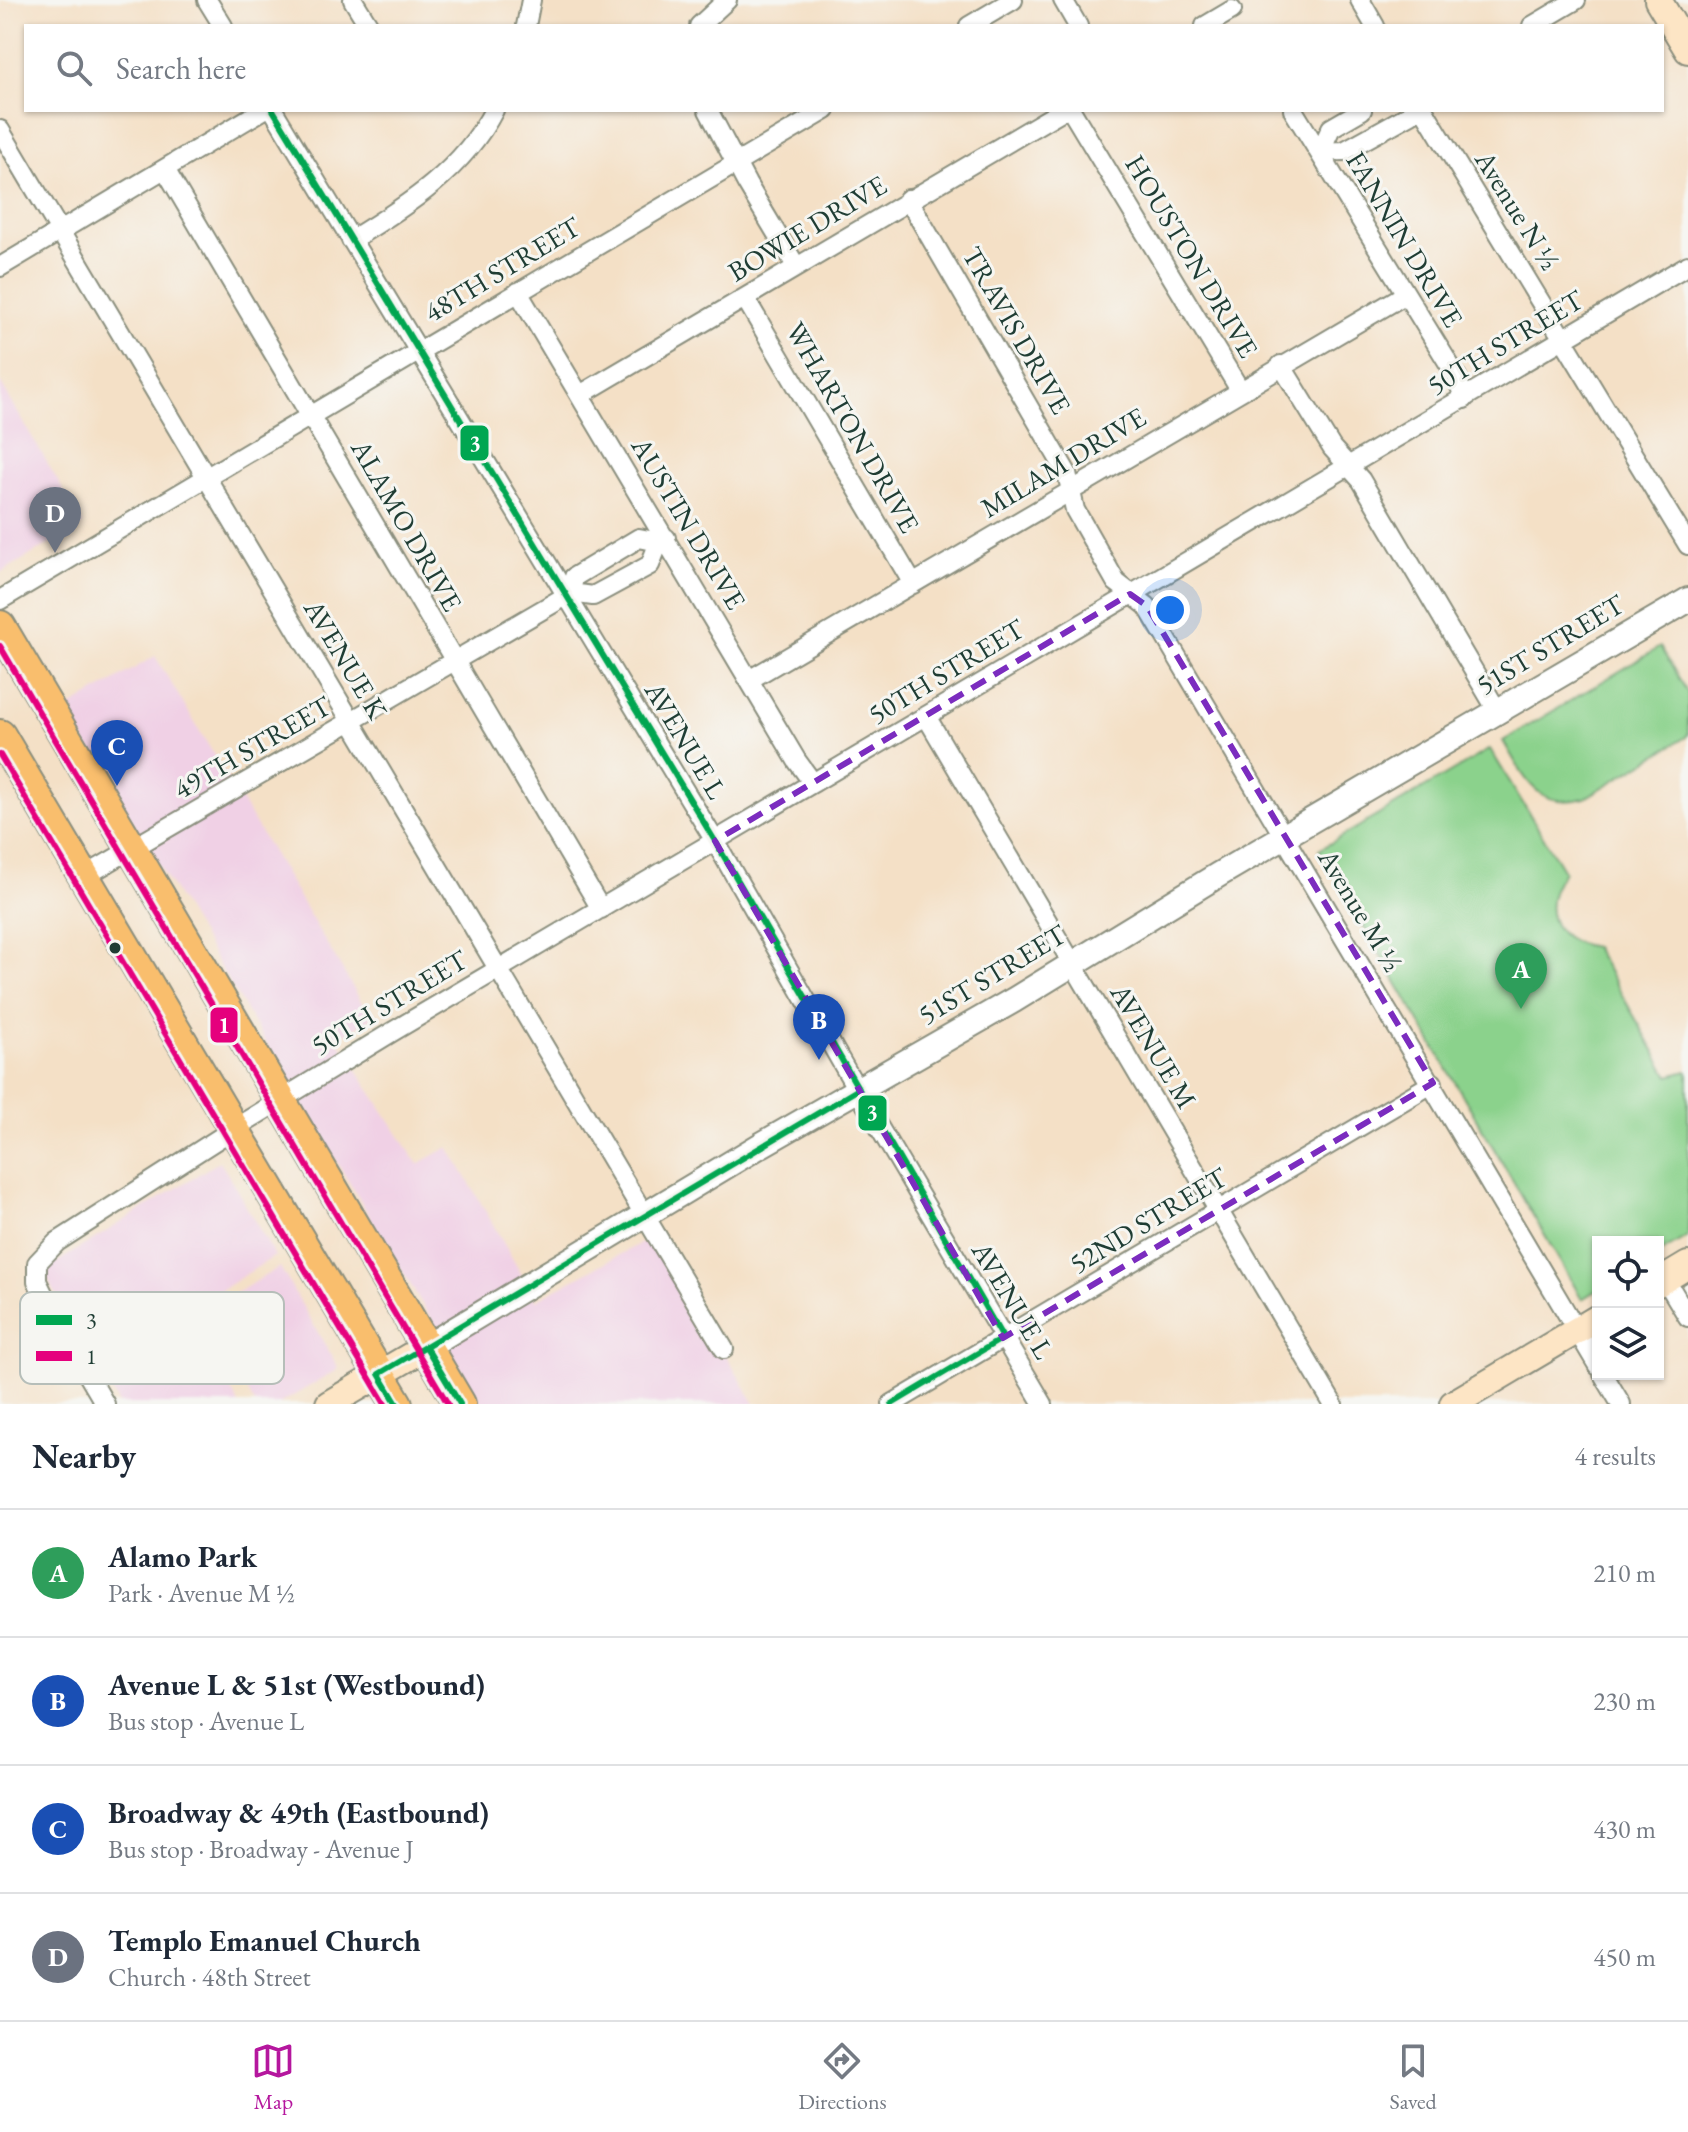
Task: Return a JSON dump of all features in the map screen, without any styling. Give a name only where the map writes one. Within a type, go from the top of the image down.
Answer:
[{"type":"main road","points":[[1658,0],[1688,50]]},
{"type":"main road","points":[[0,626],[460,1404]]},
{"type":"main road","points":[[0,735],[397,1404]]},
{"type":"main road","points":[[1664,1280],[1688,1265]]},
{"type":"main road","points":[[1453,1404],[1587,1324]]},
{"type":"main road","name":"51ST STREET","points":[[329,1404],[426,1347]]},
{"type":"street","points":[[207,0],[222,24]]},
{"type":"street","points":[[353,0],[368,24]]},
{"type":"street","points":[[526,24],[531,0]]},
{"type":"street","points":[[701,24],[727,0]]},
{"type":"street","points":[[972,24],[1013,0]]},
{"type":"street","points":[[1063,0],[1077,24]]},
{"type":"street","points":[[1360,0],[1374,24]]},
{"type":"street","points":[[1535,24],[1576,0]]},
{"type":"street","points":[[1209,24],[1233,12]]},
{"type":"street","points":[[0,267],[260,112]]},
{"type":"street","name":"AVENUE L","points":[[274,112],[715,841],[857,1090],[1043,1404]]},
{"type":"street","points":[[351,240],[414,202],[457,162],[493,112]]},
{"type":"street","points":[[709,112],[796,266]]},
{"type":"street","name":"48TH STREET","points":[[0,600],[823,112]]},
{"type":"street","name":"BOWIE DRIVE","points":[[580,395],[1060,112]]},
{"type":"street","name":"HOUSTON DRIVE","points":[[1072,112],[1240,390]]},
{"type":"street","name":"FANNIN DRIVE","points":[[1294,112],[1457,377],[1464,399]]},
{"type":"street","points":[[1359,112],[1331,128],[1320,152],[1344,151],[1412,112]]},
{"type":"street","name":"Avenue N ½","points":[[1425,112],[1688,545]]},
{"type":"street","name":"AVENUE K","points":[[0,130],[724,1349]]},
{"type":"street","name":"ALAMO DRIVE","points":[[165,169],[601,909]]},
{"type":"street","name":"TRAVIS DRIVE","points":[[908,199],[1067,473],[1071,491]]},
{"type":"street","name":"50TH STREET","points":[[42,1292],[37,1281],[37,1263],[57,1242],[235,1128],[1688,265]]},
{"type":"street","name":"AUSTIN DRIVE","points":[[518,292],[662,540],[813,783]]},
{"type":"street","name":"MILAM DRIVE","points":[[749,680],[1406,294]]},
{"type":"street","name":"WHARTON DRIVE","points":[[745,298],[913,584]]},
{"type":"street","name":"HOUSTON DRIVE","points":[[1281,365],[1332,448],[1361,480],[1498,712]]},
{"type":"street","name":"Avenue M ½","points":[[1071,491],[1075,510],[1116,582],[1147,606],[1433,1083],[1587,1324]]},
{"type":"street","name":"49TH STREET","points":[[85,876],[568,594],[593,596],[650,565],[662,540],[639,538],[574,577],[568,594]]},
{"type":"street","name":"51ST STREET","points":[[426,1347],[643,1215],[1688,600]]},
{"type":"street","name":"AVENUE M","points":[[926,716],[1333,1404]]},
{"type":"street","name":"52ND STREET","points":[[892,1404],[1433,1083]]},
{"type":"street","points":[[1664,1284],[1688,1317]]},
{"type":"street","points":[[1607,1380],[1621,1404]]},
{"type":"street","name":"50TH STREET","points":[[94,1384],[105,1404]]},
{"type":"highlighted area","points":[[1130,594],[1147,606],[1433,1083],[1003,1338],[715,841]]},
{"type":"shaded area","points":[[0,382],[83,524],[0,573]]},
{"type":"shaded area","points":[[155,656],[371,1018],[337,1039],[418,1164],[449,1147],[536,1300],[654,1236],[755,1404],[482,1404],[66,710]]},
{"type":"shaded area","points":[[220,1161],[275,1256],[218,1292],[55,1292],[43,1271]]},
{"type":"shaded area","points":[[280,1267],[339,1369],[279,1404],[255,1404],[243,1384],[284,1384],[284,1292],[238,1292]]},
{"type":"shaded area","points":[[108,1384],[227,1384],[239,1404],[119,1404]]},
{"type":"green space","points":[[1660,647],[1688,693],[1686,737],[1585,798],[1554,800],[1534,788],[1503,741]]},
{"type":"green space","points":[[1490,749],[1564,871],[1552,897],[1553,920],[1558,929],[1579,943],[1594,947],[1669,1076],[1688,1073],[1688,1236],[1664,1250],[1664,1236],[1592,1236],[1592,1293],[1582,1299],[1319,850]]},
{"type":"transit line","name":"3","points":[[274,112],[715,841],[1003,1338],[892,1404]]},
{"type":"transit line","name":"1","points":[[0,646],[448,1404]]},
{"type":"transit line","name":"1","points":[[0,755],[385,1404]]},
{"type":"transit line","name":"3","points":[[397,1404],[379,1374],[857,1090]]},
{"type":"transit line","name":"3","points":[[426,1347],[460,1404]]},
{"type":"place","name":"Templo Emanuel Church","points":[[55,553]]},
{"type":"place","name":"Broadway & 49th (Eastbound)","points":[[117,786]]},
{"type":"place","name":"Alamo Park","points":[[1521,1009]]},
{"type":"place","name":"Avenue L & 51st (Westbound)","points":[[819,1060]]}]
